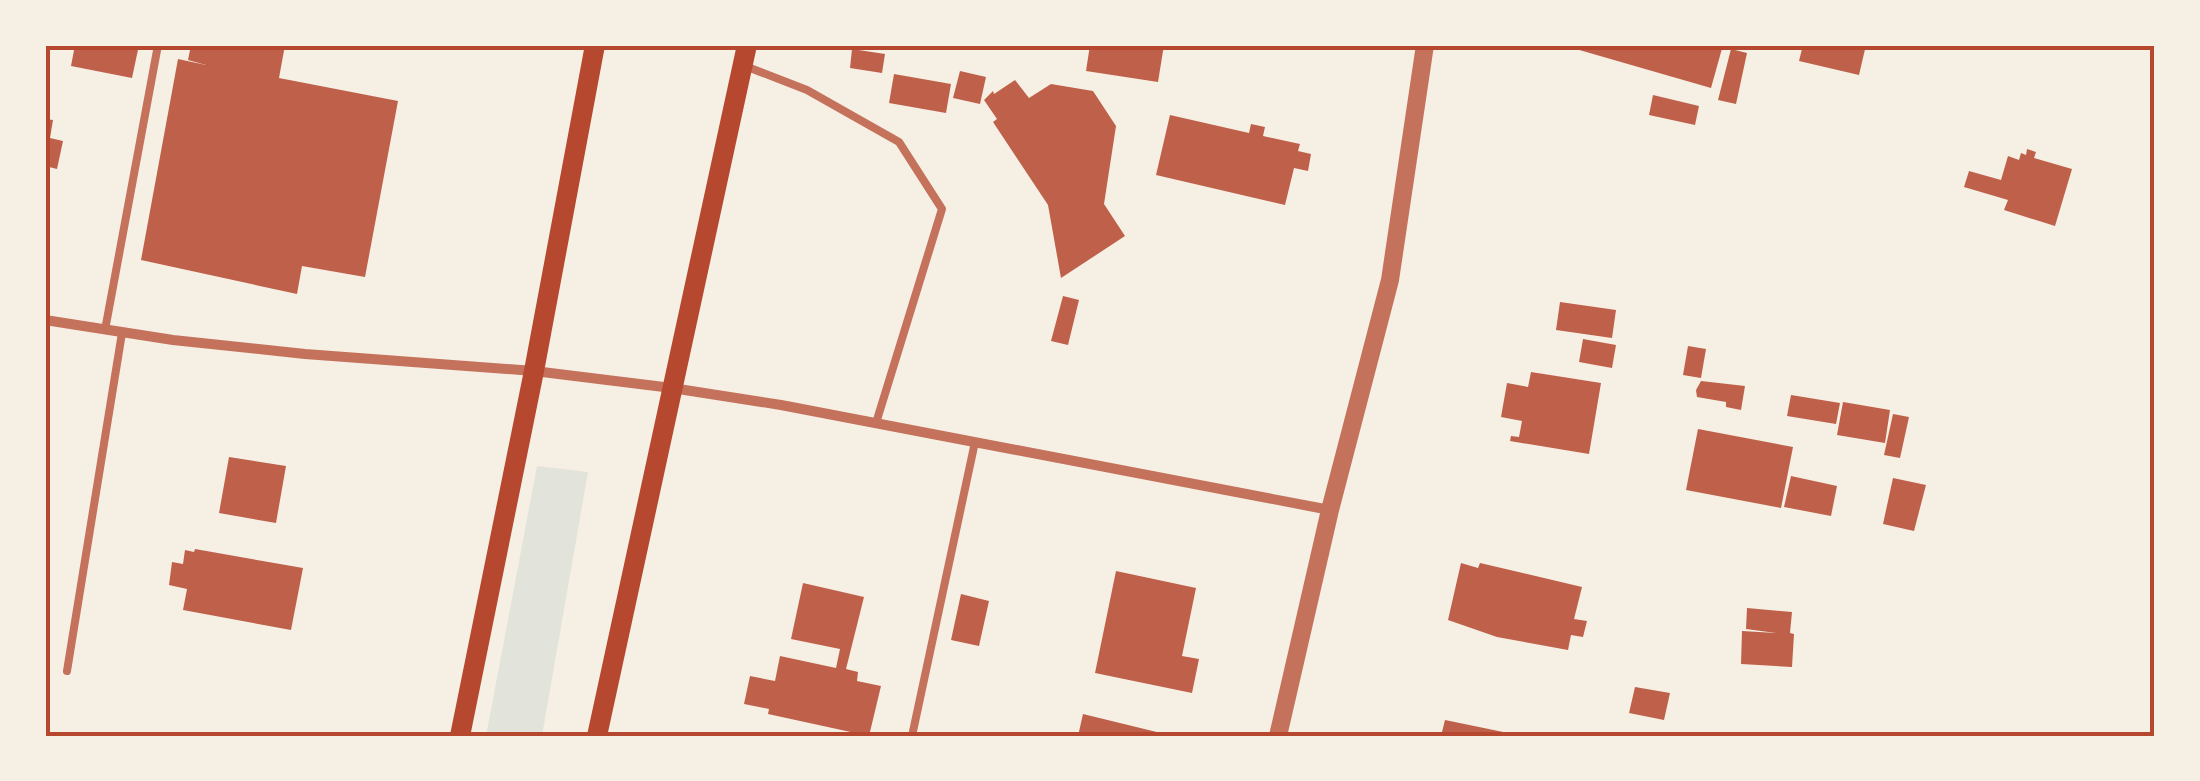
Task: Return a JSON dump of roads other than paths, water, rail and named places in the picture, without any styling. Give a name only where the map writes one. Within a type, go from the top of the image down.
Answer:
[{"type":"main road","points":[[460,736],[595,45]]},
{"type":"main road","points":[[597,736],[745,55]]},
{"type":"street","points":[[1278,736],[1330,510],[1390,280],[1425,45]]},
{"type":"street","points":[[45,320],[305,354],[534,371],[672,388],[1330,510]]},
{"type":"lane","points":[[105,330],[158,45]]},
{"type":"lane","points":[[745,55],[898,142],[942,209],[876,423]]},
{"type":"lane","points":[[67,671],[122,333]]},
{"type":"lane","points":[[912,736],[974,442]]}]
